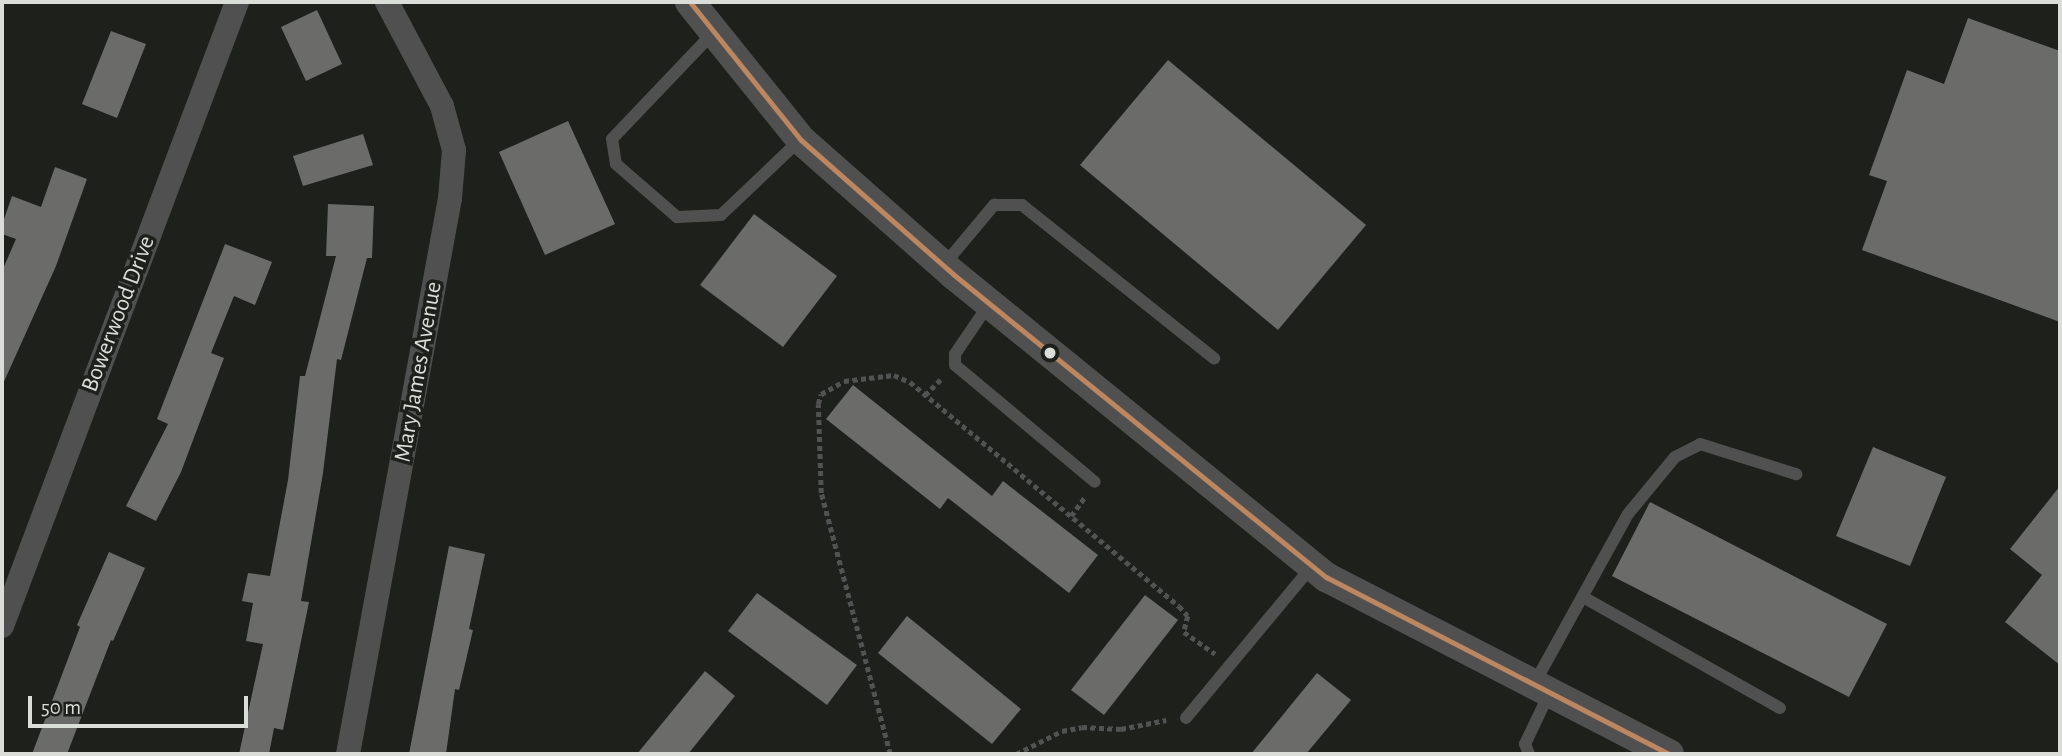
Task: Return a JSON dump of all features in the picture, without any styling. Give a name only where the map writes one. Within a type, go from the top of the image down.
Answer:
[{"type":"street","name":"Bowerwood Drive","points":[[2,626],[237,2]]},
{"type":"street","name":"Mary James Avenue","points":[[348,754],[447,211],[454,150],[442,106],[387,2]]},
{"type":"street","points":[[690,2],[801,140],[943,266],[1312,566],[1338,584],[1654,751]]},
{"type":"lane","points":[[713,33],[612,139],[616,164],[677,217],[721,215],[801,140]]},
{"type":"lane","points":[[943,266],[995,205],[1022,205],[1214,358]]},
{"type":"lane","points":[[989,303],[955,354],[955,365],[1096,482]]},
{"type":"lane","points":[[1529,754],[1525,744],[1541,690],[1583,597],[1628,514],[1675,457],[1700,444],[1796,474]]},
{"type":"lane","points":[[1186,718],[1312,566]]},
{"type":"lane","points":[[1583,597],[1780,708]]},
{"type":"path","points":[[890,754],[821,493],[818,404],[821,394],[844,381],[894,375],[910,382],[1179,606],[1188,615],[1184,632],[1230,665]]},
{"type":"path","points":[[1016,754],[1062,731],[1083,727],[1121,729],[1186,718]]},
{"type":"building","points":[[317,10],[342,64],[306,81],[281,27]]},
{"type":"building","points":[[1968,18],[2060,51],[2060,322],[1862,250],[1887,181],[1869,175],[1907,70],[1944,84]]},
{"type":"building","points":[[111,31],[146,44],[117,118],[82,104]]},
{"type":"building","points":[[1168,60],[1366,225],[1278,330],[1080,165]]},
{"type":"building","points":[[568,121],[615,224],[545,255],[499,152]]},
{"type":"building","points":[[363,134],[373,165],[303,186],[293,156]]},
{"type":"building","points":[[55,167],[87,179],[56,266],[2,386],[2,271],[16,239],[2,234],[2,225],[12,196],[41,207]]},
{"type":"building","points":[[328,204],[374,206],[372,258],[367,258],[341,360],[337,359],[323,473],[301,601],[309,602],[283,730],[274,728],[269,754],[239,754],[263,644],[246,641],[253,603],[242,601],[248,573],[270,576],[288,480],[300,376],[305,376],[336,256],[326,256]]},
{"type":"building","points":[[754,214],[837,276],[783,347],[700,285]]},
{"type":"building","points":[[225,244],[272,262],[255,305],[234,296],[211,353],[224,358],[181,472],[156,521],[126,506],[168,424],[157,419]]},
{"type":"building","points":[[853,385],[992,496],[1003,481],[1098,555],[1069,593],[948,498],[940,509],[826,419]]},
{"type":"building","points":[[1873,447],[1946,477],[1910,566],[1836,536]]},
{"type":"building","points":[[2060,486],[2060,665],[2005,622],[2042,575],[2010,549]]},
{"type":"building","points":[[1650,502],[1887,624],[1849,697],[1612,576]]},
{"type":"building","points":[[449,546],[485,554],[469,629],[473,630],[459,690],[455,689],[446,754],[409,754]]},
{"type":"building","points":[[109,552],[145,568],[113,641],[111,640],[67,754],[32,754],[80,627],[77,625]]},
{"type":"building","points":[[757,593],[857,665],[827,705],[728,631]]},
{"type":"building","points":[[1145,595],[1178,620],[1104,715],[1071,690]]},
{"type":"building","points":[[907,616],[1021,709],[992,744],[878,653]]},
{"type":"building","points":[[705,671],[735,696],[688,754],[637,754]]},
{"type":"building","points":[[1317,673],[1351,700],[1306,754],[1251,754]]},
{"type":"transit line","points":[[690,2],[801,140],[953,274],[1326,577],[1669,754]]}]
